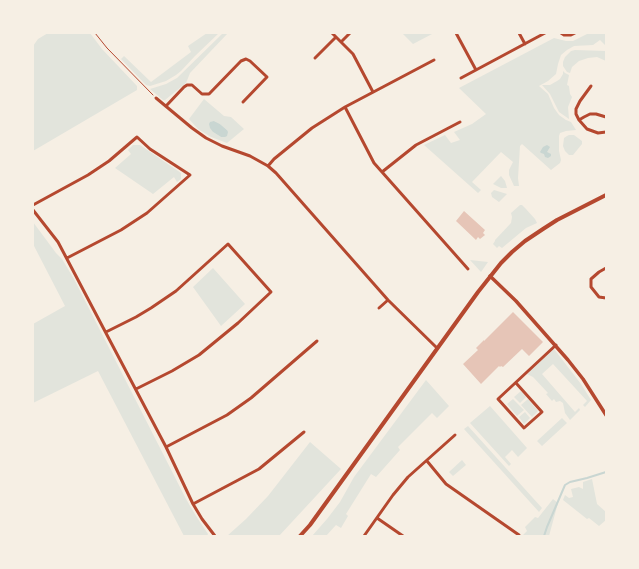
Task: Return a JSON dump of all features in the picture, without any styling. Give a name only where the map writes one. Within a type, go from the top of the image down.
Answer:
[{"type":"main road","points":[[300,536],[345,478],[437,348],[501,263],[525,241],[557,220],[606,196]]},
{"type":"street","points":[[332,33],[352,54],[373,92]]},
{"type":"street","points":[[341,42],[350,33]]},
{"type":"street","points":[[456,33],[476,70]]},
{"type":"street","points":[[519,33],[525,44]]},
{"type":"street","points":[[461,78],[545,33]]},
{"type":"street","points":[[561,33],[564,35],[571,35],[575,33]]},
{"type":"street","points":[[315,58],[336,37]]},
{"type":"street","points":[[166,106],[187,85],[192,86],[202,94],[209,94],[241,61],[246,59],[267,77],[243,102]]},
{"type":"street","points":[[268,166],[274,159],[312,128],[345,107],[434,60]]},
{"type":"street","points":[[591,86],[580,101],[576,109],[576,114],[582,125],[598,133],[606,132]]},
{"type":"street","points":[[156,98],[206,138],[222,146],[250,156],[268,166],[276,173],[388,300],[437,348]]},
{"type":"street","points":[[345,107],[374,163],[468,270]]},
{"type":"street","points":[[579,120],[590,114],[606,117]]},
{"type":"street","points":[[382,172],[416,145],[460,122]]},
{"type":"street","points":[[33,205],[88,175],[109,161],[137,137],[150,149],[190,175],[147,213],[121,230],[67,258]]},
{"type":"street","points":[[33,210],[58,242],[67,258],[202,519],[216,536]]},
{"type":"street","points":[[106,332],[136,317],[176,291],[228,244],[272,292],[238,323],[198,355],[172,371],[136,389]]},
{"type":"street","points":[[606,268],[591,279],[591,288],[598,297],[606,298]]},
{"type":"street","points":[[490,276],[516,301],[556,345],[583,379],[606,416]]},
{"type":"street","points":[[379,308],[388,300]]},
{"type":"street","points":[[166,447],[227,415],[251,398],[317,341]]},
{"type":"street","points":[[516,383],[542,412],[524,428],[498,399],[556,345]]},
{"type":"street","points":[[194,504],[259,469],[304,432]]},
{"type":"street","points":[[364,536],[393,495],[408,478],[455,435]]},
{"type":"street","points":[[426,461],[446,484],[520,535]]},
{"type":"street","points":[[377,518],[403,536]]},
{"type":"path","points":[[95,33],[107,48],[156,98]]},
{"type":"shaded area","points":[[48,33],[90,33],[102,49],[137,86],[137,90],[33,151],[33,46],[38,39]]},
{"type":"shaded area","points":[[207,33],[219,33],[176,75],[166,81],[150,86],[146,85],[121,59],[124,56],[151,82],[191,52],[188,46]]},
{"type":"shaded area","points":[[223,33],[228,33],[190,73],[186,83],[165,100],[150,89],[166,84],[177,78]]},
{"type":"shaded area","points":[[402,33],[434,33],[413,44]]},
{"type":"shaded area","points":[[589,33],[606,33],[606,46],[600,40],[593,45],[574,46],[567,50],[561,55],[556,74],[539,86],[548,94],[559,115],[571,122],[576,130],[560,133],[559,151],[561,160],[560,163],[551,170],[522,144],[520,146],[519,186],[514,186],[509,175],[509,170],[513,162],[501,152],[472,182],[481,190],[478,193],[424,145],[445,135],[451,143],[460,140],[454,132],[472,124],[486,114],[459,88],[554,38],[573,41]]},
{"type":"shaded area","points":[[571,51],[606,51],[606,61],[597,57],[588,58],[579,61],[572,67],[570,73],[567,72],[563,66],[563,62],[565,57]]},
{"type":"shaded area","points":[[563,71],[569,75],[567,85],[569,86],[572,97],[568,107],[569,119],[559,112],[550,94],[542,85],[550,85],[560,79]]},
{"type":"shaded area","points":[[204,99],[224,116],[231,117],[244,129],[227,143],[211,137],[198,129],[189,119]],"holes":[[[214,121],[227,130],[221,137],[213,132]]]},
{"type":"shaded area","points":[[214,121],[227,130],[227,136],[221,137],[213,132],[209,124],[210,122]]},
{"type":"shaded area","points":[[569,135],[574,135],[582,141],[582,144],[573,155],[569,155],[563,146],[564,138]]},
{"type":"shaded area","points":[[133,145],[140,145],[181,173],[181,179],[177,182],[174,177],[153,194],[115,168],[131,154],[128,150]]},
{"type":"shaded area","points":[[547,145],[550,147],[547,152],[551,154],[548,158],[540,152],[543,147]]},
{"type":"shaded area","points":[[501,176],[505,181],[507,188],[501,188],[493,184]]},
{"type":"shaded area","points":[[494,190],[507,194],[499,202],[492,197],[491,193]]},
{"type":"shaded area","points":[[520,205],[526,209],[537,223],[526,228],[502,248],[499,246],[497,248],[493,244],[495,240],[511,223],[511,213]]},
{"type":"shaded area","points":[[33,222],[62,259],[74,279],[186,499],[208,534],[207,536],[184,536],[98,371],[33,403],[33,324],[65,306],[33,244]]},
{"type":"shaded area","points":[[470,260],[488,262],[481,272]]},
{"type":"shaded area","points":[[213,268],[245,304],[221,326],[193,287]]},
{"type":"shaded area","points":[[554,349],[581,384],[591,400],[585,407],[583,405],[587,401],[553,364],[542,374],[575,412],[579,408],[580,410],[570,420],[565,413],[563,403],[560,401],[556,402],[554,399],[552,401],[546,394],[548,393],[533,377],[527,374]]},
{"type":"shaded area","points":[[426,380],[449,406],[437,418],[432,413],[398,447],[400,450],[376,477],[371,474],[346,514],[348,516],[341,528],[336,525],[326,536],[312,536],[340,502],[354,477]]},
{"type":"shaded area","points":[[521,391],[526,397],[520,403],[514,397]]},
{"type":"shaded area","points":[[513,399],[524,410],[517,416],[507,404]]},
{"type":"shaded area","points":[[528,399],[538,411],[532,417],[521,405]]},
{"type":"shaded area","points":[[490,406],[527,448],[518,457],[512,450],[505,457],[511,464],[509,466],[470,423]]},
{"type":"shaded area","points":[[525,412],[530,418],[524,424],[519,417]]},
{"type":"shaded area","points":[[562,418],[567,423],[542,446],[537,441]]},
{"type":"shaded area","points":[[468,426],[542,508],[539,512],[464,429]]},
{"type":"shaded area","points":[[310,442],[341,469],[279,536],[227,536],[268,496]]},
{"type":"shaded area","points":[[462,460],[466,465],[453,476],[449,472]]},
{"type":"shaded area","points":[[592,479],[597,504],[606,512],[606,520],[599,526],[589,518],[587,519],[563,500],[565,495],[569,498],[573,497],[571,489],[579,487],[583,489],[583,482]]},
{"type":"shaded area","points":[[553,499],[558,503],[549,536],[522,536],[527,531],[525,527],[535,517],[538,518]]},
{"type":"building","points":[[464,211],[485,230],[483,233],[485,235],[480,239],[478,237],[476,240],[456,221]]},
{"type":"building","points":[[513,312],[543,342],[529,356],[522,349],[503,367],[499,366],[481,384],[463,364],[478,350],[476,348]]},
{"type":"waterway","points":[[544,536],[565,485],[570,482],[606,472]]}]
